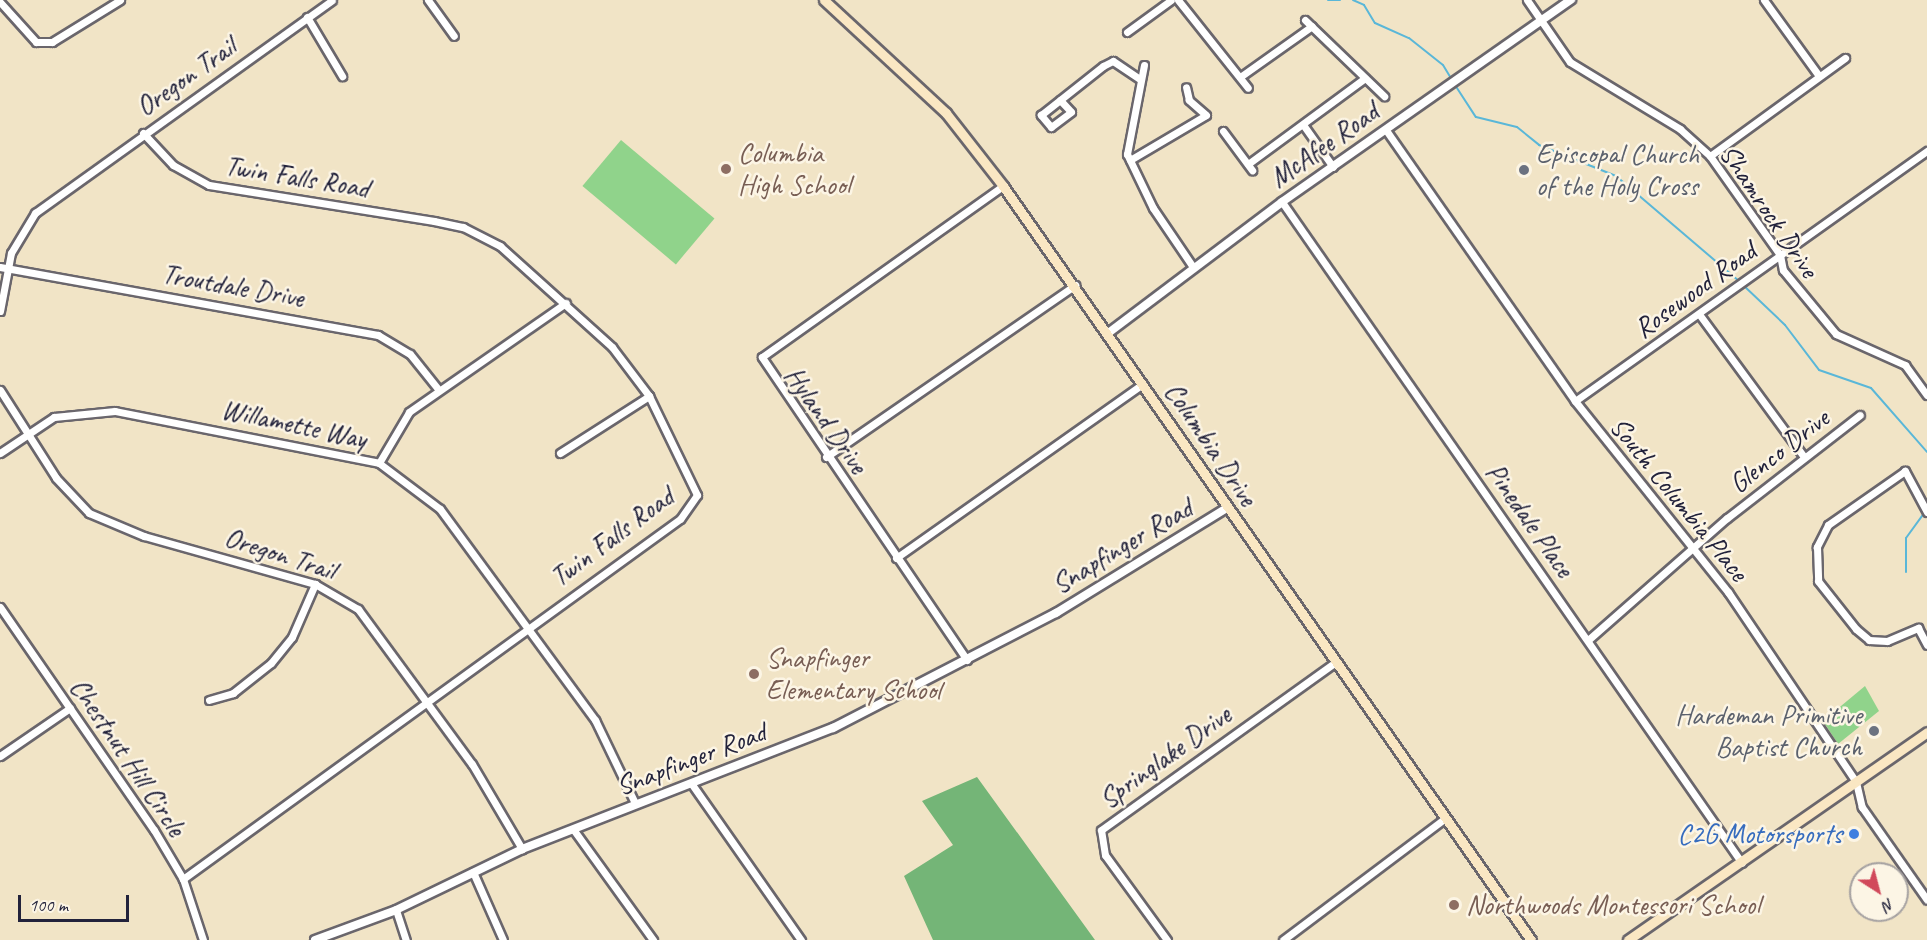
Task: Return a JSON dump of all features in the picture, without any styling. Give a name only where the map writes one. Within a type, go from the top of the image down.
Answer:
[{"type":"main road","name":"Columbia Drive","points":[[824,0],[946,113],[1003,186],[1075,285],[1443,820],[1531,940]]},
{"type":"main road","points":[[1628,940],[1927,732]]},
{"type":"street","points":[[0,2],[36,42],[52,42],[120,0]]},
{"type":"street","name":"Oregon Trail","points":[[0,311],[4,267],[17,238],[35,213],[143,133],[332,0]]},
{"type":"street","points":[[428,0],[454,36]]},
{"type":"street","points":[[1127,32],[1171,0]]},
{"type":"street","points":[[1178,0],[1248,88]]},
{"type":"street","name":"Shamrock Drive","points":[[1527,0],[1570,62],[1680,129],[1710,156],[1780,255],[1783,270],[1836,334],[1905,365],[1927,395]]},
{"type":"street","name":"McAfee Road","points":[[1107,334],[1282,202],[1571,0]]},
{"type":"street","points":[[1764,0],[1819,76]]},
{"type":"street","points":[[308,17],[342,76]]},
{"type":"street","points":[[1305,20],[1384,96]]},
{"type":"street","points":[[1240,77],[1312,26]]},
{"type":"street","points":[[1710,156],[1845,58]]},
{"type":"street","points":[[1060,100],[1113,61],[1140,79]]},
{"type":"street","points":[[1144,65],[1127,134],[1130,160],[1153,208],[1193,267]]},
{"type":"street","points":[[1223,131],[1250,167],[1365,78]]},
{"type":"street","points":[[1130,160],[1206,115],[1190,100],[1186,87]]},
{"type":"street","points":[[1304,126],[1333,167]]},
{"type":"street","name":"South Columbia Place","points":[[1386,130],[1575,401],[1692,548],[1856,782],[1862,807],[1927,900]]},
{"type":"street","name":"Twin Falls Road","points":[[143,133],[173,165],[209,184],[464,227],[501,246],[612,347],[649,396],[693,480],[694,502],[671,525],[526,626],[429,704],[183,879]]},
{"type":"street","points":[[1924,153],[1927,162]]},
{"type":"street","name":"Rosewood Road","points":[[1575,401],[1924,153]]},
{"type":"street","name":"Hyland Drive","points":[[967,660],[762,364],[765,352],[1003,186]]},
{"type":"street","name":"Pinedale Place","points":[[1282,202],[1742,862]]},
{"type":"street","name":"Troutdale Drive","points":[[4,267],[378,335],[410,354],[438,389]]},
{"type":"street","points":[[826,457],[1075,285]]},
{"type":"street","points":[[378,463],[409,412],[438,389],[566,303]]},
{"type":"street","points":[[1699,314],[1804,457]]},
{"type":"street","points":[[896,558],[1143,384]]},
{"type":"street","name":"Oregon Trail","points":[[0,390],[26,435],[75,501],[105,522],[315,584],[358,609],[429,704],[499,804],[522,849]]},
{"type":"street","points":[[560,453],[649,396]]},
{"type":"street","name":"Willamette Way","points":[[0,453],[54,417],[115,411],[353,454],[378,463],[440,509],[595,720],[635,803]]},
{"type":"street","name":"Glenco Drive","points":[[1588,640],[1692,548],[1804,457],[1860,415]]},
{"type":"street","points":[[1927,512],[1905,471],[1828,525],[1817,547],[1818,581],[1856,629],[1869,640],[1887,641],[1918,628],[1927,645]]},
{"type":"street","name":"Snapfinger Road","points":[[315,940],[396,909],[522,849],[832,728],[1056,613],[1228,507]]},
{"type":"street","points":[[209,700],[234,693],[271,663],[292,636],[315,584]]},
{"type":"street","name":"Chestnut Hill Circle","points":[[0,607],[183,879],[203,940]]},
{"type":"street","name":"Springlake Drive","points":[[1167,940],[1105,855],[1101,830],[1334,663]]},
{"type":"street","points":[[0,756],[70,708]]},
{"type":"street","points":[[691,783],[801,940]]},
{"type":"street","points":[[1283,940],[1443,820]]},
{"type":"street","points":[[573,829],[652,940]]},
{"type":"street","points":[[473,872],[503,940]]},
{"type":"street","points":[[396,909],[406,940]]},
{"type":"green space","points":[[621,140],[714,218],[676,264],[582,186]]},
{"type":"green space","points":[[1865,686],[1879,711],[1838,744],[1823,721]]},
{"type":"green space","points":[[977,777],[1095,940],[933,940],[904,876],[953,845],[922,801]]},
{"type":"waterway","points":[[1328,0],[1340,0]]},
{"type":"waterway","points":[[1353,0],[1364,5],[1375,23],[1409,38],[1443,65],[1452,80]]},
{"type":"waterway","points":[[1455,85],[1476,117],[1517,127],[1539,145],[1616,176],[1739,281]]},
{"type":"waterway","points":[[1743,285],[1785,325],[1819,370],[1871,388],[1927,452]]},
{"type":"waterway","points":[[1906,572],[1906,538],[1925,512]]},
{"type":"place","name":"Columbia High School","points":[[726,169]]},
{"type":"place","name":"Episcopal Church of the Holy Cross","points":[[1524,170]]},
{"type":"place","name":"Snapfinger Elementary School","points":[[754,674]]},
{"type":"place","name":"Hardeman Primitive Baptist Church","points":[[1874,731]]},
{"type":"place","name":"C2G Motorsports","points":[[1854,834]]},
{"type":"place","name":"Northwoods Montessori School","points":[[1454,905]]}]
